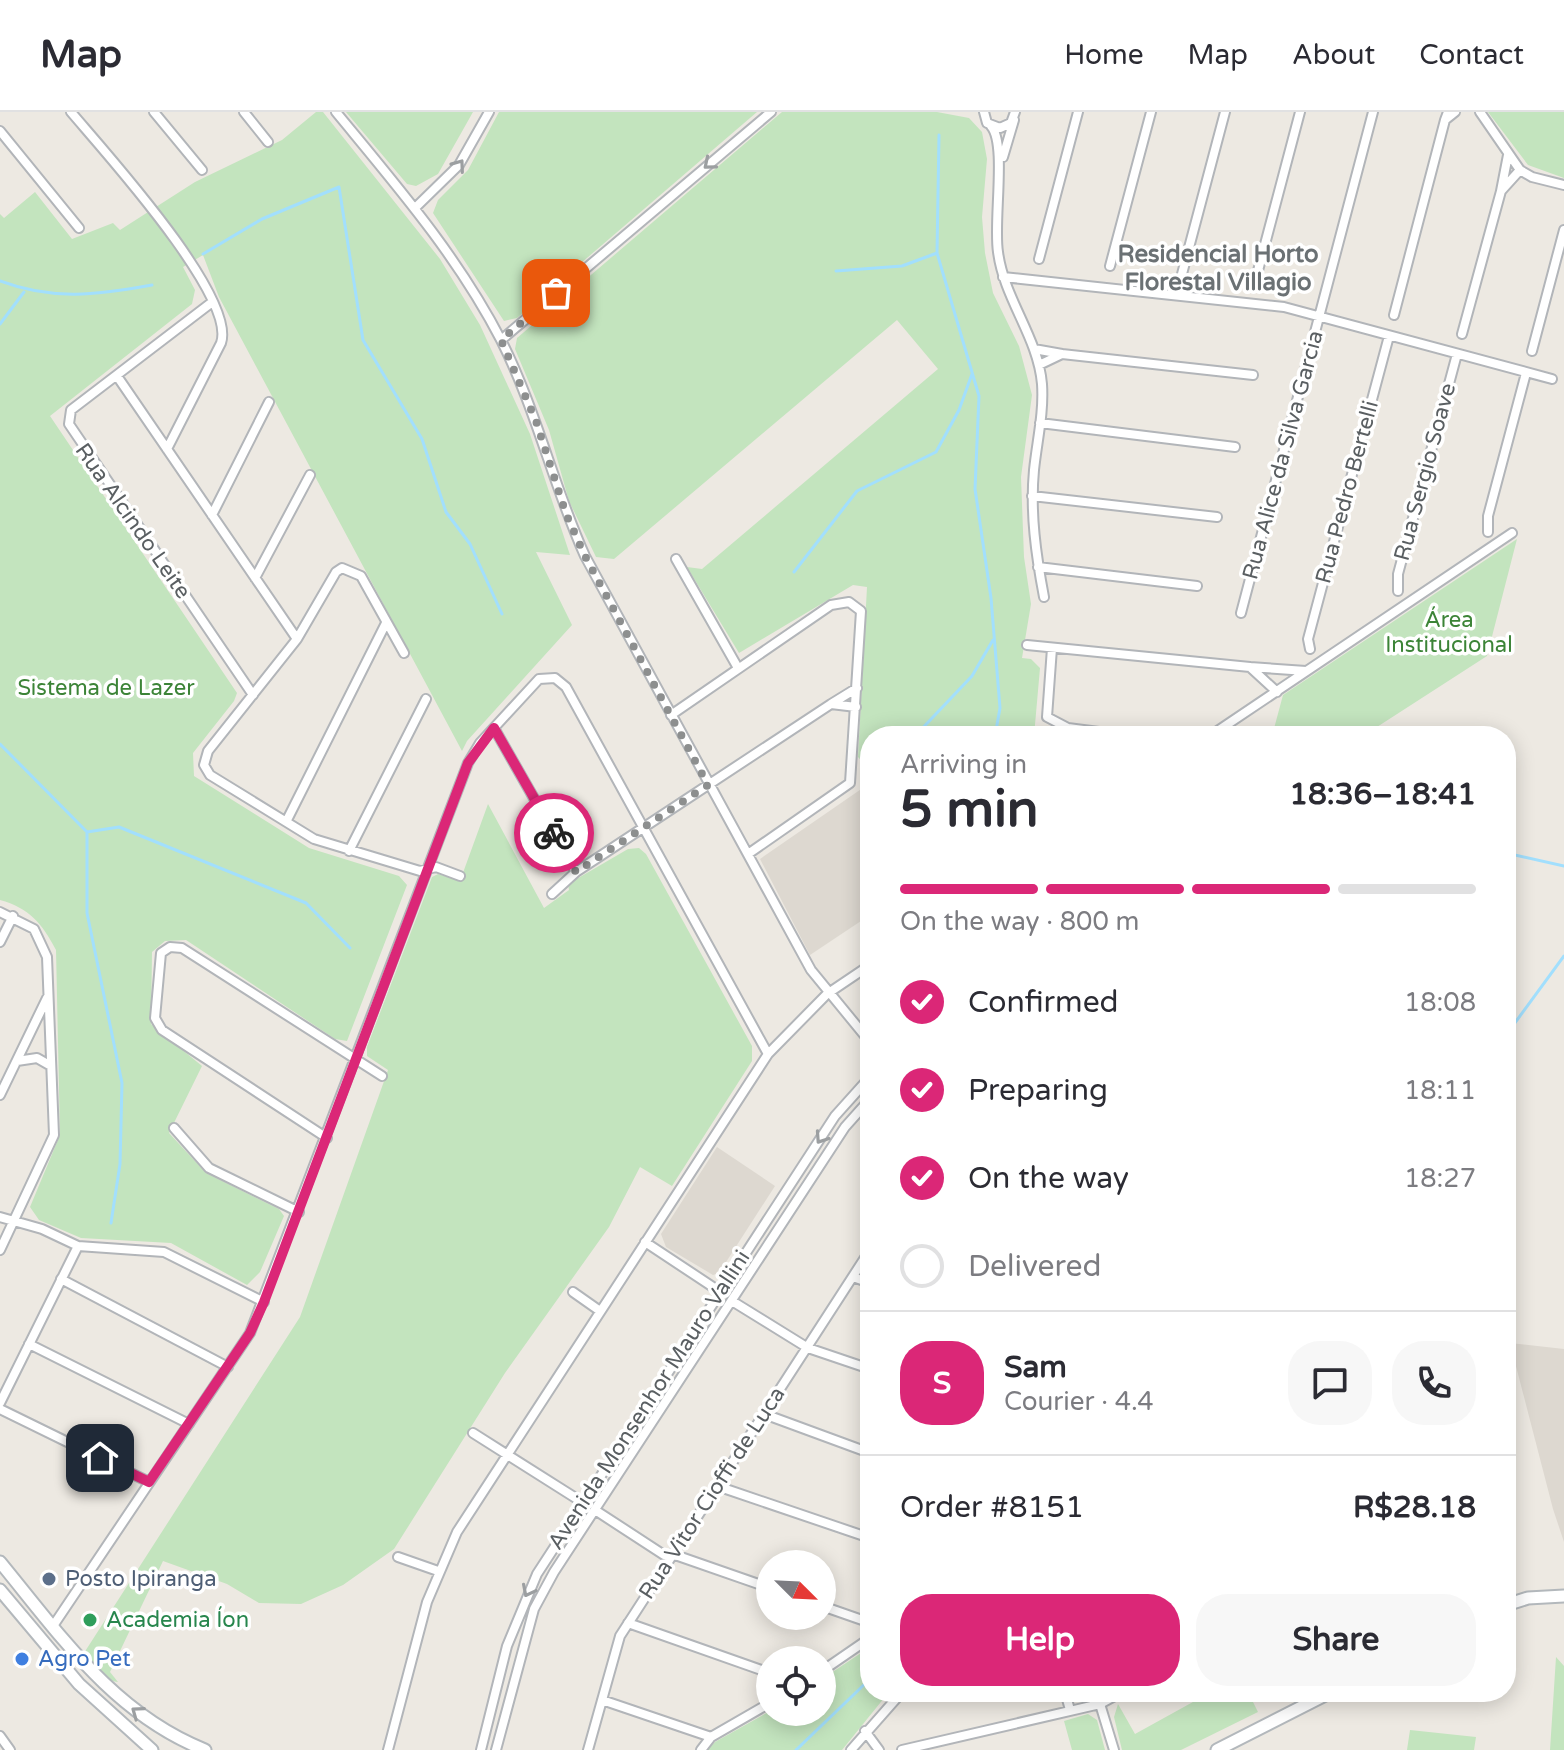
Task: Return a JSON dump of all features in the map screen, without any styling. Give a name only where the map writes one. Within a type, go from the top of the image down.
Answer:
[{"type":"main road","points":[[0,1562],[114,1695],[151,1722],[205,1750]]},
{"type":"main road","points":[[0,1590],[79,1684],[152,1750]]},
{"type":"main road","points":[[1516,1602],[1564,1596]]},
{"type":"main road","points":[[1217,1750],[1311,1702]]},
{"type":"street","points":[[71,112],[178,240],[224,335],[167,449]]},
{"type":"street","points":[[154,112],[202,170]]},
{"type":"street","points":[[244,112],[268,142]]},
{"type":"street","points":[[336,112],[416,207],[466,279],[501,340],[531,410],[566,514],[585,556],[708,785],[827,994],[860,1031]]},
{"type":"street","points":[[416,207],[459,165],[489,112]]},
{"type":"street","points":[[501,340],[770,112]]},
{"type":"street","points":[[975,112],[1004,128],[1015,114]]},
{"type":"street","points":[[1039,259],[1078,112]]},
{"type":"street","points":[[1110,266],[1151,112]]},
{"type":"street","points":[[1182,274],[1225,112]]},
{"type":"street","points":[[1255,282],[1300,112]]},
{"type":"street","name":"Rua Alice da Silva Garcia","points":[[1241,613],[1373,112]]},
{"type":"street","points":[[1394,315],[1447,116],[1455,112]]},
{"type":"street","points":[[1480,112],[1520,170],[1532,177],[1564,185]]},
{"type":"street","points":[[998,173],[1015,114]]},
{"type":"street","points":[[987,119],[999,141],[995,214],[1003,277],[1039,365],[1040,423],[1032,496],[1038,567],[1044,597]]},
{"type":"street","points":[[0,131],[79,228]]},
{"type":"street","points":[[1462,334],[1508,155]]},
{"type":"street","points":[[1501,191],[1520,170]]},
{"type":"street","points":[[1532,351],[1564,230]]},
{"type":"street","points":[[1003,277],[1284,307],[1552,379]]},
{"type":"street","name":"Rua Alcindo Leite","points":[[211,303],[71,410],[69,424],[72,433],[253,695]]},
{"type":"street","name":"Rua Pedro Bertelli","points":[[1310,649],[1308,639],[1389,336]]},
{"type":"street","points":[[1034,349],[1253,375]]},
{"type":"street","points":[[1039,365],[1062,354]]},
{"type":"street","name":"Rua Sergio Soave","points":[[1398,591],[1398,574],[1457,354]]},
{"type":"street","points":[[1488,532],[1488,516],[1526,373]]},
{"type":"street","points":[[117,376],[297,639]]},
{"type":"street","points":[[212,515],[269,402]]},
{"type":"street","points":[[1040,423],[1235,447]]},
{"type":"street","points":[[255,578],[310,475]]},
{"type":"street","points":[[1032,496],[1217,517]]},
{"type":"street","points":[[1225,726],[1512,533]]},
{"type":"street","points":[[676,559],[738,668]]},
{"type":"street","points":[[1038,567],[1197,586]]},
{"type":"street","points":[[404,653],[361,576],[349,569],[336,572],[297,639],[208,751],[204,765],[210,775],[314,839],[349,851],[427,870],[436,867],[460,876]]},
{"type":"street","points":[[671,715],[831,605],[849,602],[859,606],[862,616],[850,783],[748,854]]},
{"type":"street","points":[[287,820],[386,623]]},
{"type":"street","points":[[1027,645],[1307,671]]},
{"type":"street","points":[[1052,648],[1047,717],[1064,726]]},
{"type":"street","points":[[1250,667],[1280,690]]},
{"type":"street","points":[[1268,669],[1283,676],[1280,690]]},
{"type":"street","points":[[53,1626],[228,1367],[264,1302],[473,753],[533,684],[545,677],[559,680],[566,687],[768,1054]]},
{"type":"street","points":[[552,894],[576,872],[857,688]]},
{"type":"street","points":[[349,851],[426,699]]},
{"type":"street","points":[[831,704],[856,707]]},
{"type":"street","points":[[494,728],[576,872]]},
{"type":"street","points":[[0,912],[34,929],[47,957],[53,1141],[0,1250]]},
{"type":"street","points":[[0,942],[13,916]]},
{"type":"street","points":[[327,1138],[162,1030],[155,1018],[161,953],[170,947],[182,948],[382,1076]]},
{"type":"street","points":[[388,1750],[438,1571],[457,1532],[768,1054],[827,994],[860,972]]},
{"type":"street","points":[[0,1095],[48,996]]},
{"type":"street","points":[[16,1061],[31,1057],[51,1066]]},
{"type":"street","name":"Avenida Monsenhor Mauro Vallini","points":[[481,1750],[521,1603],[582,1502],[719,1291],[835,1116],[860,1088]]},
{"type":"street","name":"Avenida Monsenhor Mauro Vallini","points":[[496,1750],[534,1609],[595,1510],[845,1127],[860,1110]]},
{"type":"street","points":[[174,1128],[209,1168],[299,1212]]},
{"type":"street","points":[[0,1217],[15,1220],[78,1246],[164,1252],[264,1302]]},
{"type":"street","points":[[645,1242],[719,1291]]},
{"type":"street","points":[[78,1246],[0,1406],[26,1422],[149,1482]]},
{"type":"street","name":"Rua Vitor Cioffi de Luca","points":[[588,1750],[615,1649],[628,1623],[860,1266]]},
{"type":"street","points":[[853,1277],[860,1279]]},
{"type":"street","points":[[61,1279],[228,1367]]},
{"type":"street","points":[[573,1292],[600,1311]]},
{"type":"street","points":[[732,1301],[808,1348],[860,1366]]},
{"type":"street","points":[[29,1344],[189,1424]]},
{"type":"street","points":[[764,1414],[860,1449]]},
{"type":"street","points":[[473,1433],[582,1502]]},
{"type":"street","points":[[717,1486],[860,1535]]},
{"type":"street","points":[[595,1510],[664,1555],[756,1583]]},
{"type":"street","points":[[398,1557],[438,1571]]},
{"type":"street","points":[[836,1611],[860,1620]]},
{"type":"street","points":[[628,1623],[756,1668]]},
{"type":"street","points":[[836,1661],[860,1645]]},
{"type":"street","points":[[602,1700],[696,1731],[706,1743],[756,1712]]},
{"type":"street","points":[[851,1750],[893,1702]]},
{"type":"street","points":[[1068,1702],[1070,1710]]},
{"type":"street","points":[[902,1750],[1104,1702]]},
{"type":"street","points":[[1100,1704],[1114,1750]]},
{"type":"street","points":[[865,1731],[879,1750]]},
{"type":"street","points":[[0,1736],[10,1750]]},
{"type":"shaded area","points":[[860,790],[860,922],[810,955],[760,859]]},
{"type":"shaded area","points":[[717,1147],[775,1186],[719,1273],[713,1275],[666,1247],[661,1234]]},
{"type":"shaded area","points":[[1516,1344],[1564,1349],[1564,1542],[1516,1366]]},
{"type":"green space","name":"Sistema de Lazer","points":[[316,112],[323,112],[440,259],[480,325],[530,434],[570,555],[536,552],[572,625],[467,741],[462,751],[219,297],[203,255],[183,267],[195,290],[192,304],[50,416],[237,693],[193,753],[194,776],[309,848],[399,876],[407,885],[347,1041],[335,1039],[186,940],[165,941],[152,952],[151,1024],[202,1066],[169,1133],[206,1173],[279,1209],[284,1216],[260,1272],[247,1285],[171,1243],[81,1238],[39,1220],[30,1207],[60,1135],[56,950],[34,918],[19,907],[0,900],[0,214],[4,218],[35,192],[72,239],[113,223],[120,230],[195,182],[282,140]]},
{"type":"green space","points":[[346,112],[473,112],[438,174],[416,186],[407,184]]},
{"type":"green space","points":[[499,112],[757,112],[517,318],[504,321],[433,213],[438,200],[468,170]]},
{"type":"green space","points":[[782,112],[937,112],[969,118],[982,132],[987,159],[982,217],[993,293],[1019,346],[1032,395],[1021,477],[1024,557],[1031,604],[1022,658],[1031,659],[1040,668],[1035,726],[860,726],[860,759],[858,757],[867,587],[853,585],[739,653],[687,567],[702,569],[938,369],[897,320],[614,559],[596,557],[569,501],[549,430],[515,349],[517,338]]},
{"type":"green space","points":[[1488,112],[1564,112],[1564,178],[1528,165]]},
{"type":"green space","name":"Área Institucional","points":[[1517,539],[1487,656],[1378,726],[1275,726],[1283,695]]},
{"type":"green space","points":[[488,804],[544,908],[569,890],[568,884],[628,849],[639,848],[646,854],[752,1046],[752,1061],[672,1186],[640,1167],[609,1227],[505,1373],[394,1549],[343,1585],[301,1604],[259,1603],[227,1584],[163,1561],[110,1672],[118,1682],[107,1679],[94,1668],[84,1653],[300,1317],[388,1070],[367,1056],[367,1047],[432,877],[438,874],[460,881]]},
{"type":"green space","points":[[860,1654],[860,1702],[881,1702],[842,1750],[707,1750],[715,1742],[756,1719],[756,1726],[836,1726],[836,1670]]},
{"type":"green space","points":[[1556,1657],[1564,1666],[1564,1750],[1550,1750]]},
{"type":"green space","points":[[1193,1702],[1253,1702],[1258,1712],[1181,1750],[1122,1750],[1114,1717],[1118,1704],[1135,1734]]},
{"type":"green space","points":[[1088,1714],[1097,1720],[1105,1750],[1072,1750],[1064,1721]]},
{"type":"green space","points":[[1410,1730],[1476,1737],[1474,1750],[1407,1750]]},
{"type":"waterway","points":[[939,135],[937,253],[979,396],[975,489],[991,598],[1000,708],[997,726]]},
{"type":"waterway","points":[[203,254],[262,219],[339,187],[363,340],[422,439],[446,512],[470,544],[502,614]]},
{"type":"waterway","points":[[836,271],[902,266],[937,253]]},
{"type":"waterway","points":[[0,281],[57,294],[152,285]]},
{"type":"waterway","points":[[0,324],[24,292]]},
{"type":"waterway","points":[[794,572],[857,491],[936,452],[959,410],[972,374]]},
{"type":"waterway","points":[[924,726],[972,676],[993,640]]},
{"type":"waterway","points":[[0,744],[87,832],[119,827],[306,903],[350,948]]},
{"type":"waterway","points":[[87,832],[87,913],[122,1083],[120,1164],[111,1223]]},
{"type":"waterway","points":[[1516,855],[1564,866]]},
{"type":"waterway","points":[[1516,1021],[1564,956]]},
{"type":"waterway","points":[[796,1750],[860,1689]]},
{"type":"way so far","points":[[554,833],[576,872],[708,785],[585,556],[566,514],[536,421],[501,340],[556,293]]},
{"type":"place","name":"Posto Ipiranga","points":[[49,1579]]},
{"type":"place","name":"Academia Íon","points":[[90,1620]]},
{"type":"place","name":"Agro Pet","points":[[22,1659]]},
{"type":"district","name":"Residencial Horto Florestal Villagio","points":[[1218,268]]},
{"type":"route","points":[[100,1458],[149,1482],[250,1333],[468,763],[494,728],[554,833]]}]
